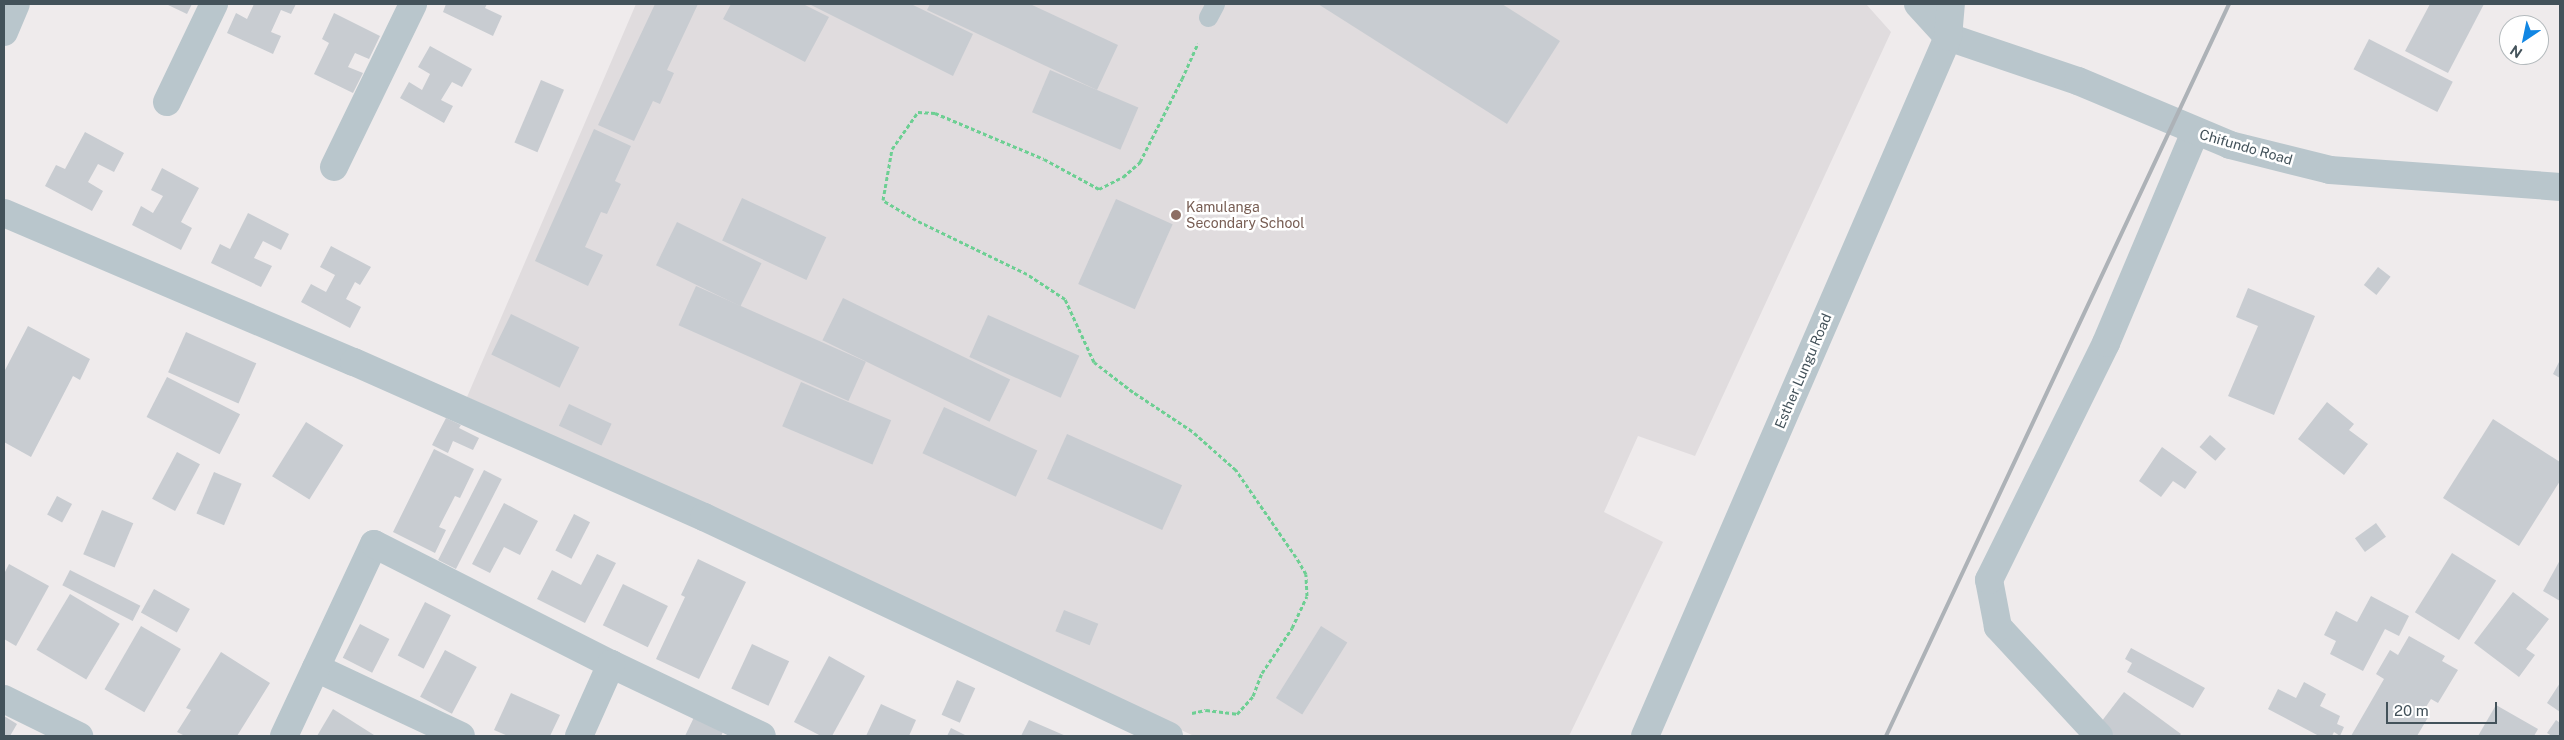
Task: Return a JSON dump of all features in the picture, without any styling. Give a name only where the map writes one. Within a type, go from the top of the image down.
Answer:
[{"type":"street","points":[[4,32],[16,4]]},
{"type":"street","points":[[167,102],[214,4]]},
{"type":"street","points":[[334,167],[413,4]]},
{"type":"street","points":[[1918,4],[1948,37]]},
{"type":"street","name":"Esther Lungu Road","points":[[1645,736],[1948,37],[1951,4]]},
{"type":"street","name":"Chifundo Road","points":[[1948,37],[2078,81],[2195,132],[2230,145],[2330,170],[2560,188]]},
{"type":"street","points":[[2099,736],[1998,627],[1989,580],[2106,342],[2195,132]]},
{"type":"street","points":[[4,213],[354,362],[704,517],[1158,730]]},
{"type":"street","points":[[284,736],[374,544],[611,664],[762,736]]},
{"type":"street","points":[[579,736],[611,664]]},
{"type":"street","points":[[316,668],[462,736]]},
{"type":"street","points":[[4,699],[79,736]]},
{"type":"path","points":[[1158,730],[1162,716],[1206,710],[1236,714],[1253,696],[1262,673],[1292,628],[1307,596],[1306,574],[1236,470],[1192,431],[1133,392],[1094,362],[1065,299],[1027,274],[916,220],[883,200],[892,149],[918,112],[935,114],[1044,159],[1099,189],[1122,178],[1140,162],[1182,80],[1212,10]]},
{"type":"shaded area","name":"Kamulanga Secondary School","points":[[636,4],[1866,4],[1891,32],[1695,456],[1638,436],[1604,512],[1663,542],[1569,736],[1194,736],[467,397]]},
{"type":"building","points":[[166,4],[192,4],[187,14]]},
{"type":"building","points":[[254,4],[296,4],[291,14],[281,10],[271,32],[281,36],[273,54],[227,33],[236,13],[247,19]]},
{"type":"building","points":[[446,4],[487,4],[485,8],[502,16],[493,36],[443,12]]},
{"type":"building","points":[[655,4],[698,4],[667,70],[674,73],[660,104],[653,101],[634,141],[598,125]]},
{"type":"building","points":[[731,4],[803,4],[829,17],[805,62],[723,19]]},
{"type":"building","points":[[809,4],[911,4],[973,34],[953,76]]},
{"type":"building","points":[[930,4],[1030,4],[1118,45],[1097,90],[927,10]]},
{"type":"building","points":[[1318,4],[1502,4],[1560,41],[1507,124]]},
{"type":"building","points":[[2430,4],[2484,4],[2448,73],[2405,51]]},
{"type":"building","points":[[334,13],[380,36],[369,59],[355,53],[348,67],[363,73],[353,93],[314,74],[329,43],[322,39]]},
{"type":"building","points":[[2369,39],[2453,82],[2437,112],[2354,69]]},
{"type":"building","points":[[430,46],[472,69],[462,87],[452,82],[441,100],[453,106],[444,123],[400,98],[409,82],[422,90],[430,74],[418,67]]},
{"type":"building","points":[[1050,70],[1138,108],[1120,150],[1032,112]]},
{"type":"building","points":[[541,80],[564,90],[537,152],[514,143]]},
{"type":"building","points":[[594,129],[631,146],[615,181],[621,184],[607,214],[601,212],[585,247],[603,255],[588,286],[535,261]]},
{"type":"building","points":[[85,132],[124,153],[114,172],[98,164],[88,182],[103,191],[92,211],[45,186],[56,165],[65,169]]},
{"type":"building","points":[[162,168],[199,188],[181,222],[192,228],[181,250],[132,225],[141,206],[153,213],[163,196],[151,190]]},
{"type":"building","points":[[742,198],[826,237],[806,280],[722,241]]},
{"type":"building","points":[[1116,199],[1173,224],[1135,309],[1078,284]]},
{"type":"building","points":[[248,213],[289,234],[281,250],[263,241],[254,258],[272,266],[261,287],[211,263],[220,244],[230,249]]},
{"type":"building","points":[[677,222],[761,263],[740,306],[656,265]]},
{"type":"building","points":[[331,246],[371,267],[360,285],[355,282],[346,299],[361,307],[350,328],[301,302],[311,284],[326,292],[335,275],[320,267]]},
{"type":"building","points":[[2378,267],[2391,277],[2376,295],[2364,285]]},
{"type":"building","points":[[696,286],[866,362],[848,401],[679,325]]},
{"type":"building","points":[[2248,288],[2315,316],[2274,415],[2228,396],[2258,326],[2236,317]]},
{"type":"building","points":[[843,298],[1010,380],[990,422],[822,340]]},
{"type":"building","points":[[511,314],[579,347],[560,388],[491,354]]},
{"type":"building","points":[[988,315],[1079,356],[1061,398],[969,357]]},
{"type":"building","points":[[28,326],[90,359],[80,380],[73,376],[31,457],[4,442],[4,372]]},
{"type":"building","points":[[186,332],[256,363],[238,404],[168,372]]},
{"type":"building","points":[[2560,360],[2560,378],[2553,374]]},
{"type":"building","points":[[167,377],[240,414],[220,454],[147,417]]},
{"type":"building","points":[[801,382],[891,420],[872,464],[782,426]]},
{"type":"building","points":[[2327,402],[2354,424],[2349,430],[2368,444],[2344,475],[2298,439]]},
{"type":"building","points":[[569,404],[612,424],[601,446],[559,426]]},
{"type":"building","points":[[944,407],[1037,451],[1016,497],[922,453]]},
{"type":"building","points":[[446,418],[461,425],[459,428],[479,438],[473,450],[453,441],[448,453],[432,445]]},
{"type":"building","points":[[2493,419],[2560,462],[2560,481],[2519,546],[2443,498]]},
{"type":"building","points":[[306,422],[343,445],[309,500],[272,476]]},
{"type":"building","points":[[1067,434],[1182,485],[1162,530],[1047,479]]},
{"type":"building","points":[[2210,435],[2226,449],[2215,461],[2200,447]]},
{"type":"building","points":[[2162,447],[2197,472],[2185,489],[2173,481],[2161,497],[2139,481]]},
{"type":"building","points":[[434,449],[474,469],[460,498],[455,496],[439,527],[446,530],[435,553],[393,532]]},
{"type":"building","points":[[177,452],[200,464],[175,511],[152,499]]},
{"type":"building","points":[[484,470],[502,479],[456,569],[438,560]]},
{"type":"building","points":[[214,472],[242,484],[224,525],[196,513]]},
{"type":"building","points":[[57,496],[72,504],[62,523],[47,515]]},
{"type":"building","points":[[504,503],[538,521],[520,555],[504,547],[490,573],[472,564]]},
{"type":"building","points":[[102,510],[133,523],[115,567],[83,554]]},
{"type":"building","points":[[574,514],[590,522],[571,559],[555,551]]},
{"type":"building","points":[[2376,523],[2386,537],[2365,552],[2355,538]]},
{"type":"building","points":[[2452,553],[2496,581],[2459,640],[2415,612]]},
{"type":"building","points":[[597,554],[616,563],[585,623],[537,599],[552,570],[581,585]]},
{"type":"building","points":[[698,559],[746,582],[699,679],[656,659],[685,597],[681,595]]},
{"type":"building","points":[[2560,560],[2560,601],[2543,591]]},
{"type":"building","points":[[9,564],[49,586],[16,646],[4,639],[4,574]]},
{"type":"building","points":[[70,570],[140,606],[133,621],[62,585]]},
{"type":"building","points":[[623,584],[668,606],[648,647],[603,625]]},
{"type":"building","points":[[154,589],[190,609],[177,632],[141,613]]},
{"type":"building","points":[[2513,592],[2549,619],[2526,649],[2535,655],[2519,677],[2474,643]]},
{"type":"building","points":[[70,594],[120,624],[86,680],[37,650]]},
{"type":"building","points":[[2371,596],[2409,616],[2399,636],[2385,629],[2363,671],[2330,654],[2336,641],[2324,635],[2336,611],[2357,622]]},
{"type":"building","points":[[425,602],[451,615],[424,669],[398,655]]},
{"type":"building","points":[[1064,610],[1098,624],[1090,645],[1055,631]]},
{"type":"building","points":[[360,624],[389,639],[372,673],[343,658]]},
{"type":"building","points":[[141,626],[181,649],[144,712],[104,689]]},
{"type":"building","points":[[1321,626],[1347,642],[1302,715],[1276,698]]},
{"type":"building","points":[[2409,636],[2445,656],[2442,661],[2458,670],[2438,703],[2431,699],[2424,710],[2430,714],[2417,736],[2351,736],[2384,679],[2376,674],[2390,650],[2398,655]]},
{"type":"building","points":[[752,644],[789,661],[768,706],[731,688]]},
{"type":"building","points":[[2131,648],[2205,688],[2193,708],[2127,672],[2132,663],[2125,659]]},
{"type":"building","points":[[445,650],[477,667],[452,714],[420,697]]},
{"type":"building","points":[[221,652],[270,683],[237,736],[185,736],[177,732],[191,710],[186,708]]},
{"type":"building","points":[[829,656],[865,676],[832,736],[821,736],[794,722]]},
{"type":"building","points":[[957,680],[975,688],[960,723],[942,715]]},
{"type":"building","points":[[2304,682],[2326,694],[2320,706],[2340,716],[2337,724],[2344,727],[2340,736],[2334,732],[2332,736],[2319,736],[2268,709],[2278,689],[2296,698]]},
{"type":"building","points":[[2560,683],[2560,712],[2547,703]]},
{"type":"building","points":[[2124,692],[2181,734],[2179,736],[2111,736],[2098,726]]},
{"type":"building","points":[[511,693],[560,715],[550,736],[508,736],[494,730]]},
{"type":"building","points":[[881,704],[916,720],[909,736],[866,736]]},
{"type":"building","points":[[2496,705],[2538,729],[2534,736],[2478,736]]},
{"type":"building","points":[[333,709],[374,735],[317,736]]},
{"type":"building","points":[[697,711],[726,726],[721,736],[685,736]]},
{"type":"building","points":[[4,716],[17,724],[10,736],[4,736]]},
{"type":"building","points":[[1029,720],[1066,736],[1021,736]]},
{"type":"building","points":[[2556,720],[2560,723],[2560,736],[2552,736],[2547,733]]},
{"type":"building","points":[[951,728],[967,736],[947,736]]},
{"type":"railway","points":[[1886,736],[2229,4]]},
{"type":"place","name":"Kamulanga Secondary School","points":[[1176,215]]}]
